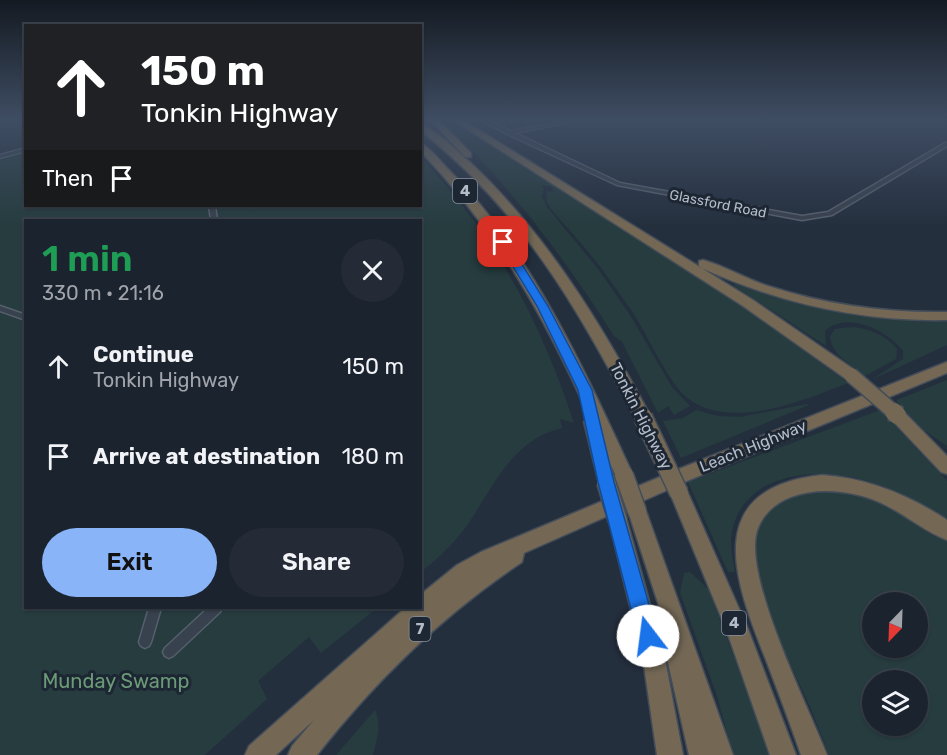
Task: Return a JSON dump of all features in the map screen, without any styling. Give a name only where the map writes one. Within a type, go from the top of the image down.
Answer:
[{"type":"highway","name":"4","points":[[429,155],[478,207],[516,261],[585,390],[624,475],[627,516],[652,553],[720,755]]},
{"type":"highway","name":"Tonkin Highway","points":[[457,155],[508,204],[539,243],[574,293],[643,417],[679,493],[736,628],[783,755]]},
{"type":"highway","points":[[469,155],[508,204]]},
{"type":"highway","points":[[514,155],[778,322],[851,375],[897,415],[947,467]]},
{"type":"highway","points":[[595,205],[702,263],[769,290],[813,302],[866,312],[947,316]]},
{"type":"highway","points":[[908,383],[947,355]]},
{"type":"highway","name":"Leach Highway","points":[[560,527],[947,367]]},
{"type":"highway","points":[[585,390],[606,482],[627,516],[670,755]]},
{"type":"highway","points":[[814,755],[747,583],[744,546],[753,517],[766,501],[785,490],[809,484],[839,484],[894,500],[947,531]]},
{"type":"highway","points":[[422,607],[464,572],[560,527]]},
{"type":"highway","name":"7","points":[[301,755],[357,688],[437,613],[506,561],[560,527]]},
{"type":"highway","points":[[652,553],[702,755]]},
{"type":"highway","points":[[258,755],[382,640],[419,609]]},
{"type":"street","name":"Glassford Road","points":[[557,155],[619,184],[802,218],[830,214],[928,155]]},
{"type":"street","points":[[0,308],[24,317]]},
{"type":"street","points":[[145,642],[155,609]]},
{"type":"street","points":[[169,652],[215,609]]},
{"type":"green space","name":"Munday Swamp","points":[[16,155],[24,155],[24,207],[422,207],[422,158],[471,217],[512,280],[546,349],[574,423],[560,419],[562,428],[544,434],[515,455],[463,531],[422,571],[422,219],[24,219],[24,609],[376,609],[321,653],[309,637],[258,681],[267,699],[205,755],[0,755],[0,161]]},
{"type":"green space","points":[[476,155],[509,155],[728,295],[848,383],[809,398],[763,410],[740,413],[718,411],[698,405],[681,392],[674,383],[631,310],[597,263],[547,203],[546,191],[553,192],[552,187],[541,185],[544,188],[542,196],[547,207],[599,270],[630,315],[672,387],[690,406],[674,415],[668,406],[658,413],[622,342],[614,336],[534,222]]},
{"type":"green space","points":[[739,283],[799,302],[947,319],[947,345],[871,380],[903,359],[903,351],[888,336],[867,326],[844,322],[825,331],[826,346],[733,285]]},
{"type":"green space","points":[[852,327],[871,331],[888,340],[897,349],[896,359],[865,376],[843,359],[831,343],[830,336],[835,329]]},
{"type":"green space","points":[[947,380],[947,446],[925,431],[897,404],[897,400]]},
{"type":"green space","points":[[809,405],[681,458],[663,421],[683,418],[696,410],[718,416],[740,417]]},
{"type":"green space","points":[[880,410],[947,481],[947,521],[903,495],[856,478],[820,474],[783,479],[766,486],[752,496],[741,509],[731,538],[735,572],[728,572],[688,482]]},
{"type":"green space","points":[[833,489],[878,499],[947,536],[947,755],[829,755],[767,608],[754,556],[755,534],[763,516],[777,503],[804,493]]},
{"type":"green space","points":[[690,572],[709,590],[770,755],[733,755],[717,696],[680,593],[684,573]]},
{"type":"green space","points":[[375,710],[378,727],[373,755],[336,755]]},
{"type":"route","points":[[503,242],[543,306],[585,390],[606,482],[648,636]]}]
